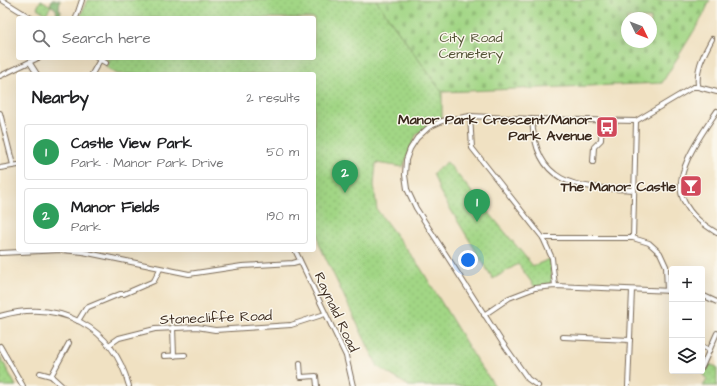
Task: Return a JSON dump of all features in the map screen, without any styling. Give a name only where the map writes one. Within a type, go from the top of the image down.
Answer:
[{"type":"street","points":[[2,0],[28,16]]},
{"type":"street","points":[[77,16],[82,0]]},
{"type":"street","points":[[698,87],[698,65],[712,39]]},
{"type":"street","points":[[0,76],[35,60]]},
{"type":"street","points":[[93,72],[99,60]]},
{"type":"street","points":[[101,60],[106,63]]},
{"type":"street","points":[[30,63],[36,72]]},
{"type":"street","points":[[538,386],[528,379],[484,315],[416,208],[407,189],[405,175],[406,160],[410,149],[417,138],[429,127],[446,119],[470,116],[636,121],[684,92],[698,87],[717,92]]},
{"type":"street","points":[[717,111],[688,160],[682,177],[681,188],[682,197],[689,210],[701,223],[717,233]]},
{"type":"street","points":[[0,113],[16,165],[0,168]]},
{"type":"street","points":[[470,116],[472,148],[543,238],[552,258],[555,286]]},
{"type":"street","points":[[532,119],[533,139],[537,151],[544,162],[561,179],[586,188],[634,190]]},
{"type":"street","points":[[593,162],[594,147],[601,140],[602,120]]},
{"type":"street","points":[[634,238],[636,121]]},
{"type":"street","points":[[543,238],[634,238],[649,243],[660,253],[666,266],[669,285]]},
{"type":"street","points":[[0,253],[20,252]]},
{"type":"street","points":[[83,252],[117,258],[160,269],[196,274],[242,266],[293,263],[300,261]]},
{"type":"street","name":"Raynald Road","points":[[296,252],[346,356],[353,386]]},
{"type":"street","points":[[78,321],[86,308],[154,281],[160,269]]},
{"type":"street","points":[[484,315],[509,298],[535,288],[555,286],[669,291]]},
{"type":"street","points":[[628,386],[632,290]]},
{"type":"street","points":[[705,296],[717,302]]},
{"type":"street","points":[[0,316],[22,311],[40,311],[53,312],[78,321],[98,333],[109,345],[124,370],[129,386]]},
{"type":"street","name":"Stonecliffe Road","points":[[109,345],[119,338],[155,329],[204,327],[209,330],[215,330],[291,325],[326,314]]},
{"type":"street","points":[[173,328],[174,356]]},
{"type":"street","points":[[705,361],[717,333]]},
{"type":"street","points":[[563,338],[630,340]]},
{"type":"street","points":[[51,376],[69,343]]},
{"type":"street","points":[[0,346],[23,386]]},
{"type":"street","points":[[705,348],[710,350]]},
{"type":"street","points":[[164,356],[185,355]]},
{"type":"street","points":[[300,363],[301,377],[316,376],[317,386]]},
{"type":"street","points":[[40,373],[51,376],[62,386]]},
{"type":"green space","points":[[41,0],[51,6],[46,14],[37,8]]},
{"type":"green space","points":[[52,0],[60,0],[60,15],[57,15],[56,9],[50,5]]},
{"type":"green space","points":[[87,0],[376,0],[442,92],[442,118],[416,135],[403,167],[376,163],[374,185],[377,210],[420,267],[477,361],[495,386],[409,386],[378,367],[319,244],[316,218],[316,72],[114,72],[106,67],[110,61],[108,60],[316,60],[316,16],[81,16]]},
{"type":"green space","name":"City Road Cemetery","points":[[376,0],[710,0],[703,16],[662,83],[442,92]]},
{"type":"green space","points":[[447,162],[533,266],[550,259],[552,281],[549,285],[535,287],[518,264],[493,279],[440,192],[433,173]]},
{"type":"green space","points":[[0,356],[16,386],[0,386]]},
{"type":"green space","points":[[706,363],[717,367],[717,386],[703,386],[707,380],[703,374],[705,374],[705,369],[707,367]]},
{"type":"place","name":"Manor Park Crescent/Manor Park Avenue","points":[[607,127]]},
{"type":"place","name":"The Manor Castle","points":[[691,186]]},
{"type":"place","name":"Manor Fields","points":[[345,193]]},
{"type":"place","name":"Castle View Park","points":[[477,222]]}]
